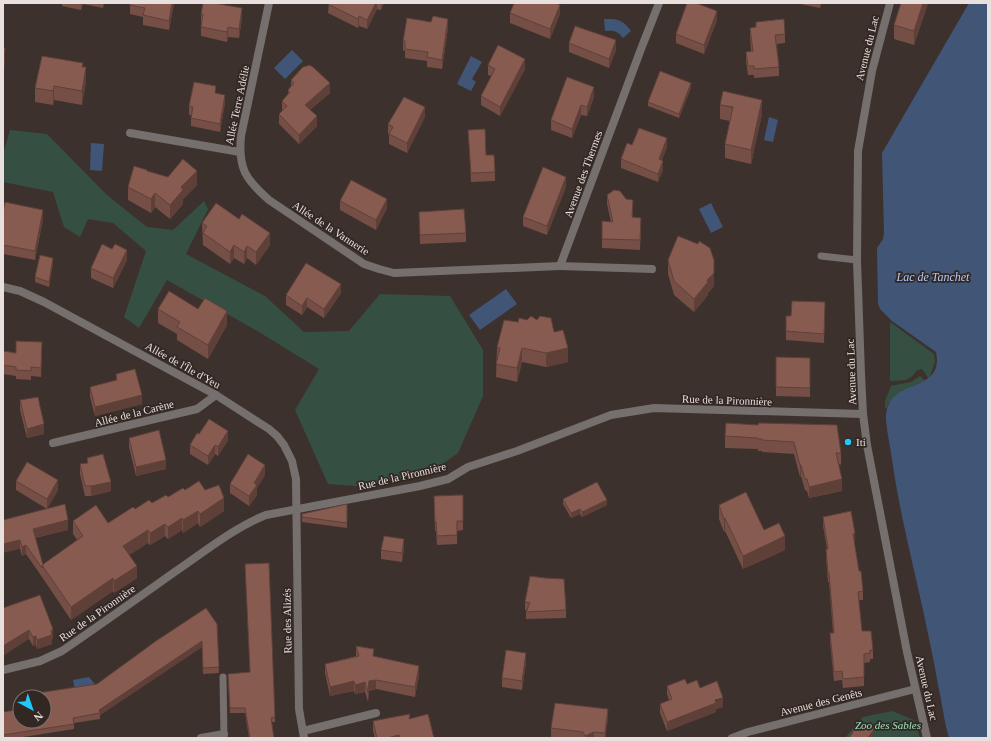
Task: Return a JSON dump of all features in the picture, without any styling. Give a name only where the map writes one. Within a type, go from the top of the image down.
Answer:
[{"type":"street","name":"Allée Terre Adélie","points":[[130,133],[240,152],[241,136],[269,3]]},
{"type":"street","name":"Avenue des Thermes","points":[[560,266],[638,56],[660,3]]},
{"type":"street","name":"Avenue du Lac","points":[[890,3],[872,71],[858,151],[857,260],[863,414],[867,445],[915,690],[927,738]]},
{"type":"street","name":"Allée de la Vannerie","points":[[240,152],[242,166],[248,178],[257,190],[269,200],[364,264],[379,270],[394,273],[560,266]]},
{"type":"street","points":[[560,266],[652,269]]},
{"type":"street","name":"Allée de l'Île d'Yeu","points":[[3,287],[20,291],[44,302],[216,395],[269,429],[284,445],[292,461],[296,479],[297,510]]},
{"type":"street","name":"Allée de la Carène","points":[[53,444],[196,409],[216,395]]},
{"type":"street","name":"Rue de la Pironnière","points":[[3,670],[40,661],[62,651],[198,556],[255,520],[266,516],[448,479],[468,468],[611,415],[654,408],[863,414]]},
{"type":"street","name":"Rue des Alizés","points":[[297,510],[299,709],[304,735],[376,713]]},
{"type":"street","name":"Avenue des Genêts","points":[[732,738],[748,732],[915,690]]},
{"type":"street","points":[[201,738],[224,736]]},
{"type":"lane","points":[[821,256],[857,260]]},
{"type":"lane","points":[[223,677],[224,736]]},
{"type":"green space","points":[[10,130],[47,134],[107,195],[147,227],[173,230],[204,201],[208,209],[186,254],[265,296],[304,332],[349,331],[380,294],[450,296],[483,350],[483,396],[458,453],[427,475],[357,486],[328,484],[295,410],[319,369],[259,332],[167,280],[139,328],[124,317],[146,251],[113,223],[88,219],[80,237],[64,227],[53,192],[3,182],[3,154]]},
{"type":"green space","points":[[890,322],[934,354],[935,362],[929,379],[922,369],[917,370],[911,377],[905,380],[890,381]]},
{"type":"green space","points":[[920,376],[925,381],[916,384],[888,404],[887,408],[885,408],[885,401],[891,386],[911,382]]},
{"type":"green space","name":"Zoo des Sables","points":[[892,711],[914,720],[920,738],[845,738],[863,717]]},
{"type":"water","name":"Lac de Tanchet","points":[[969,3],[988,3],[988,738],[949,738],[935,666],[902,516],[886,420],[888,406],[895,397],[904,390],[924,381],[932,375],[936,366],[936,352],[892,321],[880,309],[878,304],[877,248],[883,239],[884,233],[882,153]]},
{"type":"water","points":[[604,19],[619,20],[631,31],[623,38],[615,32],[605,31]]},
{"type":"water","points":[[292,50],[303,61],[285,79],[274,68]]},
{"type":"water","points":[[471,56],[482,62],[472,79],[476,82],[471,91],[457,84]]},
{"type":"water","points":[[769,117],[778,120],[773,142],[764,140]]},
{"type":"water","points":[[91,143],[104,144],[102,171],[90,170]]},
{"type":"water","points":[[711,203],[723,227],[711,233],[699,209]]},
{"type":"water","points":[[506,289],[517,304],[480,330],[469,315]]},
{"type":"water","points":[[89,677],[94,683],[94,687],[75,690],[73,680]]},
{"type":"building","points":[[130,3],[172,3],[169,21],[143,15],[145,8],[130,5]]},
{"type":"building","points":[[203,3],[214,3],[242,8],[239,29],[228,27],[227,32],[201,27]]},
{"type":"building","points":[[376,3],[367,20],[359,16],[358,19],[328,4]]},
{"type":"building","points":[[514,3],[556,3],[560,5],[550,29],[510,13]]},
{"type":"building","points":[[687,3],[696,3],[717,11],[704,45],[676,34]]},
{"type":"building","points":[[901,3],[923,3],[914,31],[894,25]]},
{"type":"building","points":[[433,16],[448,19],[442,60],[427,57],[428,52],[405,49],[405,41],[403,41],[407,18],[431,22]]},
{"type":"building","points":[[784,19],[785,34],[775,35],[779,67],[754,69],[754,66],[748,66],[746,52],[753,51],[750,28],[756,27],[756,22]]},
{"type":"building","points":[[575,26],[616,40],[609,59],[569,43]]},
{"type":"building","points":[[498,45],[525,59],[500,107],[481,96],[495,69],[488,65]]},
{"type":"building","points":[[3,48],[5,48],[3,68]]},
{"type":"building","points":[[42,56],[83,63],[82,67],[86,67],[82,91],[54,86],[53,91],[35,88]]},
{"type":"building","points":[[310,65],[330,83],[305,105],[317,116],[299,135],[279,114],[287,106],[282,101],[290,92],[288,90],[294,83],[291,80],[303,67]]},
{"type":"building","points":[[660,71],[691,83],[679,114],[648,102]]},
{"type":"building","points":[[567,77],[594,87],[587,107],[581,105],[572,129],[551,120]]},
{"type":"building","points":[[194,82],[216,86],[215,93],[225,95],[220,124],[191,118],[193,107],[189,106]]},
{"type":"building","points":[[723,91],[762,100],[751,150],[725,144],[733,107],[720,105]]},
{"type":"building","points":[[404,97],[425,107],[407,143],[389,134],[393,127],[388,124]]},
{"type":"building","points":[[639,128],[667,138],[659,159],[663,161],[658,174],[621,159],[627,143],[632,145]]},
{"type":"building","points":[[485,129],[486,155],[494,155],[495,172],[471,173],[468,130]]},
{"type":"building","points":[[183,159],[197,171],[181,187],[183,190],[170,205],[155,193],[151,199],[128,187],[134,166],[168,177]]},
{"type":"building","points":[[543,167],[566,177],[547,226],[523,217]]},
{"type":"building","points":[[351,180],[387,199],[376,220],[340,201]]},
{"type":"building","points":[[614,190],[620,191],[626,199],[633,200],[632,217],[641,218],[640,240],[602,239],[602,221],[613,222],[607,195]]},
{"type":"building","points":[[5,202],[43,210],[35,251],[3,245],[3,212]]},
{"type":"building","points":[[216,203],[239,219],[242,214],[270,233],[256,252],[247,246],[244,252],[234,245],[230,252],[203,233],[207,226],[202,223]]},
{"type":"building","points":[[464,209],[466,233],[420,235],[419,212]]},
{"type":"building","points":[[678,236],[698,244],[699,241],[710,248],[714,260],[714,273],[707,280],[708,282],[694,299],[674,281],[668,260]]},
{"type":"building","points":[[102,244],[112,249],[115,244],[127,250],[113,278],[91,268]]},
{"type":"building","points":[[40,255],[53,258],[49,282],[35,277]]},
{"type":"building","points":[[306,263],[341,284],[324,309],[307,298],[302,306],[286,295]]},
{"type":"building","points":[[169,291],[198,309],[205,298],[227,311],[208,345],[177,327],[180,322],[158,309]]},
{"type":"building","points":[[792,301],[825,302],[824,334],[786,331],[786,316],[791,316]]},
{"type":"building","points":[[531,316],[537,320],[540,316],[551,318],[554,332],[563,330],[568,348],[546,353],[522,348],[517,368],[496,364],[500,348],[497,347],[504,320],[518,322],[519,318],[527,320]]},
{"type":"building","points":[[16,341],[42,342],[41,368],[31,367],[31,371],[16,370],[16,367],[3,365],[3,351],[16,353]]},
{"type":"building","points":[[776,357],[810,358],[810,388],[776,387]]},
{"type":"building","points":[[135,369],[142,395],[95,407],[90,387],[117,380],[116,374]]},
{"type":"building","points":[[38,397],[44,424],[27,429],[20,400]]},
{"type":"building","points":[[209,419],[228,431],[218,447],[215,445],[208,456],[190,445],[197,433],[199,434]]},
{"type":"building","points":[[726,423],[758,425],[759,423],[837,425],[841,453],[836,453],[842,479],[809,487],[800,465],[794,442],[725,436]]},
{"type":"building","points":[[159,430],[166,460],[136,467],[129,438]]},
{"type":"building","points":[[103,454],[111,482],[85,486],[80,464],[88,463],[87,458]]},
{"type":"building","points":[[248,454],[265,465],[254,483],[257,485],[249,496],[230,484]]},
{"type":"building","points":[[27,462],[58,480],[47,499],[16,481]]},
{"type":"building","points":[[199,481],[205,490],[219,485],[224,498],[200,514],[198,511],[183,520],[182,518],[168,527],[165,524],[150,533],[148,530],[123,546],[137,566],[114,581],[113,578],[71,607],[42,565],[83,536],[73,521],[96,505],[108,523],[133,507],[135,509],[149,500],[152,503],[166,495],[168,497],[183,488],[185,490]]},
{"type":"building","points":[[597,482],[607,500],[582,512],[580,509],[571,513],[563,499]]},
{"type":"building","points":[[746,492],[764,530],[779,523],[785,536],[743,556],[725,518],[724,519],[719,505]]},
{"type":"building","points":[[463,495],[463,521],[457,521],[457,535],[437,536],[434,496]]},
{"type":"building","points":[[65,504],[68,520],[33,529],[43,565],[42,568],[26,545],[22,547],[20,540],[3,544],[3,520]]},
{"type":"building","points":[[347,504],[347,523],[302,517],[302,514]]},
{"type":"building","points":[[851,511],[855,533],[853,534],[859,571],[861,571],[863,591],[858,592],[862,631],[871,631],[873,650],[870,650],[870,653],[864,654],[864,677],[843,679],[842,671],[834,672],[830,633],[834,633],[826,549],[828,549],[823,517]]},
{"type":"building","points":[[384,536],[404,539],[402,553],[381,550]]},
{"type":"building","points":[[269,563],[275,717],[271,718],[274,738],[250,738],[245,708],[230,708],[228,674],[250,672],[245,564]]},
{"type":"building","points":[[530,576],[564,579],[566,610],[526,612],[530,603],[525,602]]},
{"type":"building","points":[[40,595],[53,629],[51,631],[52,635],[37,640],[36,636],[33,637],[29,630],[3,646],[3,608]]},
{"type":"building","points":[[206,608],[217,624],[219,667],[203,668],[202,641],[99,710],[100,713],[73,718],[74,724],[52,727],[52,691],[97,684],[156,641]]},
{"type":"building","points":[[356,646],[374,649],[373,656],[419,666],[415,687],[376,680],[369,681],[368,692],[365,682],[355,685],[354,681],[330,687],[325,664],[359,656]]},
{"type":"building","points":[[506,650],[526,653],[522,681],[502,678]]},
{"type":"building","points":[[685,679],[687,684],[697,680],[700,688],[717,681],[723,698],[715,700],[716,703],[667,722],[660,704],[672,699],[667,686]]},
{"type":"building","points":[[555,703],[608,709],[605,733],[594,732],[585,736],[583,732],[551,728]]},
{"type":"building","points":[[12,711],[12,729],[42,729],[3,735],[3,712]]},
{"type":"building","points":[[410,714],[409,719],[428,714],[434,738],[400,738],[399,735],[387,738],[377,738],[373,721]]},
{"type":"building","points":[[860,721],[874,729],[868,738],[849,738]]},
{"type":"place","name":"Iti","points":[[848,442]]}]
